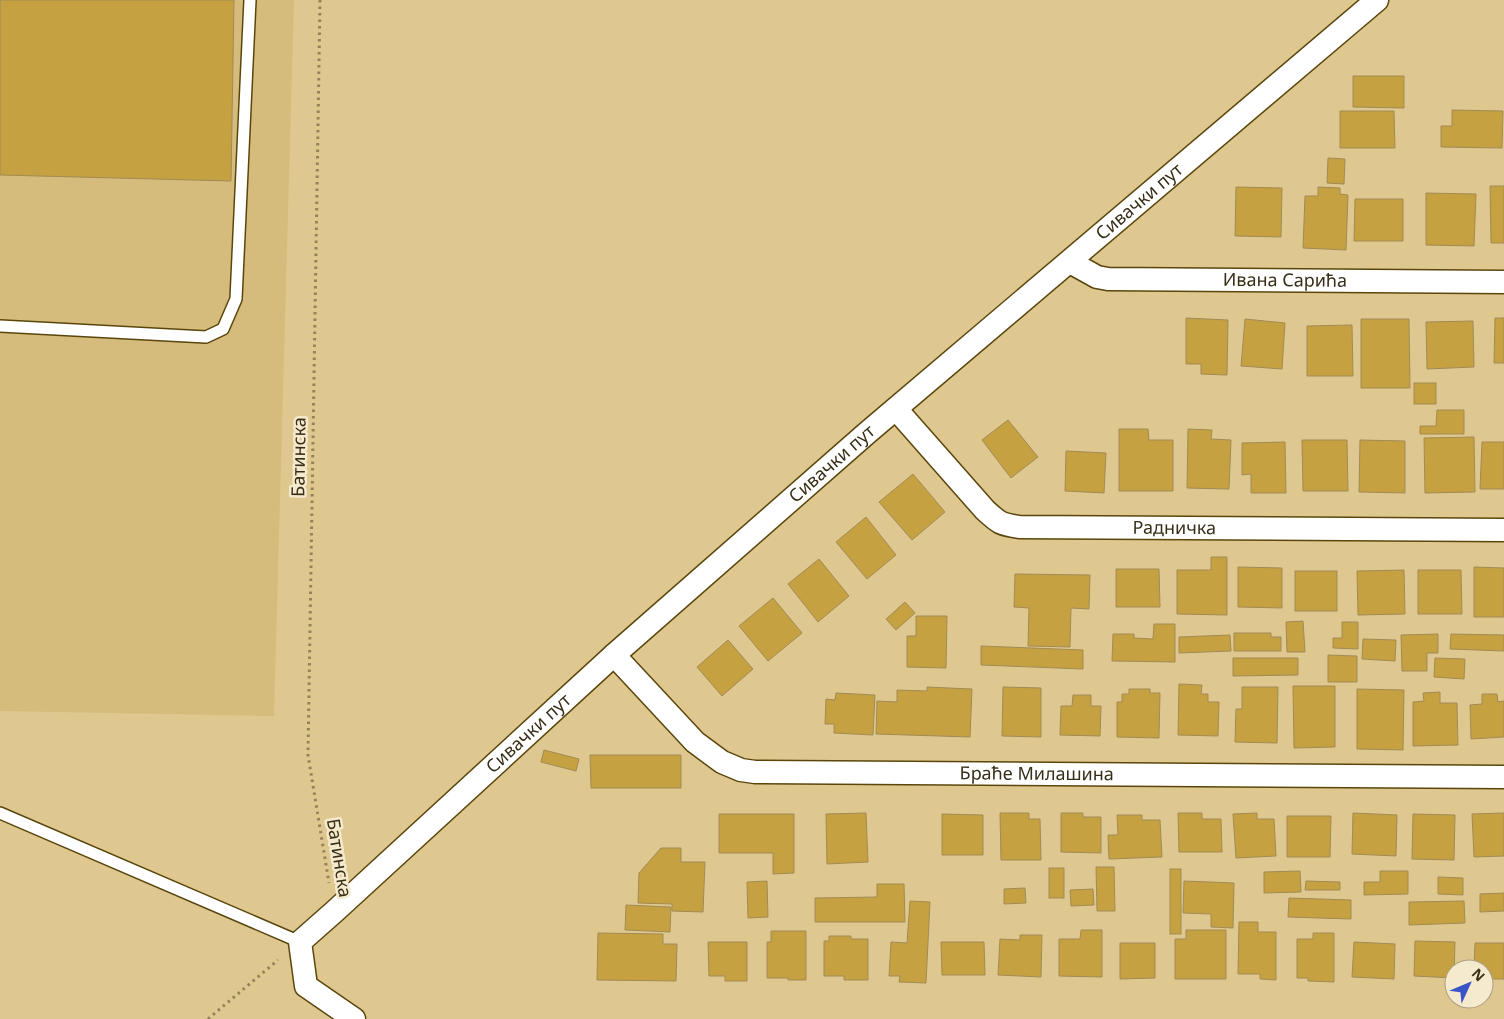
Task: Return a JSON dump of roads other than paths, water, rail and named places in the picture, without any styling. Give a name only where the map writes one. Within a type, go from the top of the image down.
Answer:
[{"type":"street","name":"Сивачки пут","points":[[300,942],[614,655],[867,433],[1377,0]]},
{"type":"street","name":"Ивана Сарића","points":[[1070,262],[1097,277],[1108,279],[1504,282]]},
{"type":"street","name":"Радничка","points":[[896,409],[984,510],[999,523],[1010,526],[1504,530]]},
{"type":"street","name":"Браће Милашина","points":[[614,655],[695,742],[722,762],[741,770],[754,772],[1504,777]]},
{"type":"street","points":[[300,942],[306,986],[354,1019]]},
{"type":"lane","points":[[0,326],[206,337],[223,329],[236,299],[250,0]]},
{"type":"lane","points":[[0,813],[300,942]]}]
